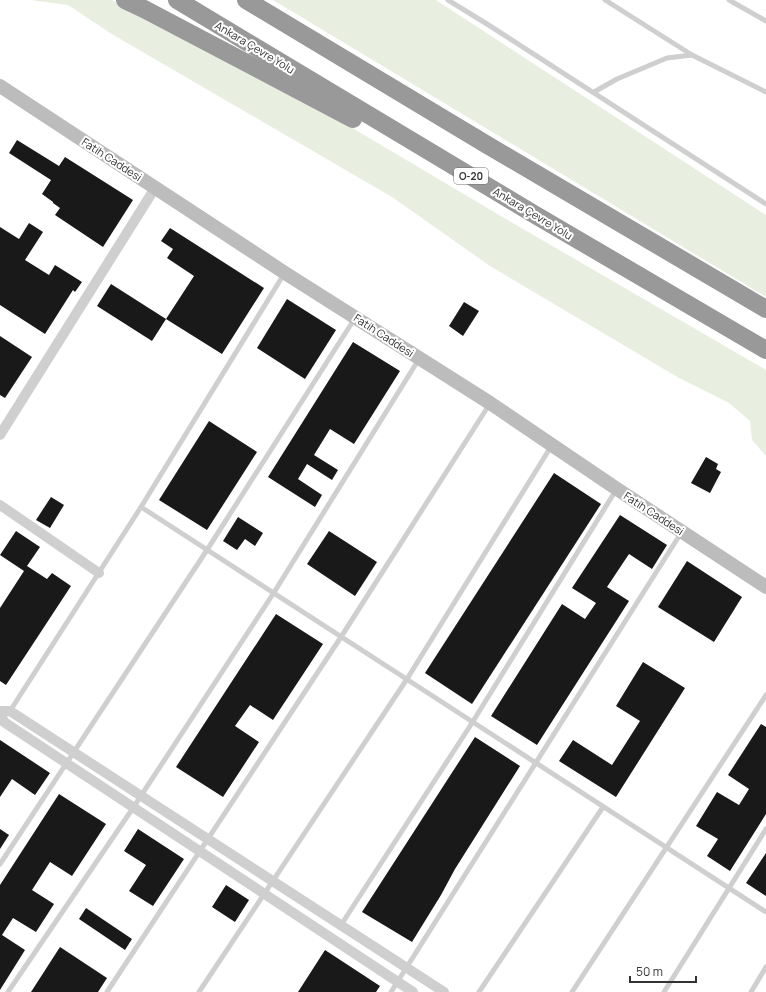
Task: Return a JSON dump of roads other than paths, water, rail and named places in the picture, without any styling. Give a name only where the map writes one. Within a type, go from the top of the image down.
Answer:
[{"type":"highway","points":[[125,0],[151,12],[532,213]]},
{"type":"highway","name":"Ankara Çevre Yolu","points":[[177,0],[532,213],[766,350]]},
{"type":"highway","points":[[246,0],[489,146],[766,309]]},
{"type":"highway","points":[[268,0],[489,146]]},
{"type":"street","name":"Fatih Caddesi","points":[[0,87],[285,273],[490,403],[766,587]]},
{"type":"street","points":[[0,435],[155,188]]},
{"type":"street","points":[[0,505],[98,573]]},
{"type":"street","points":[[413,992],[67,764],[2,725],[4,711],[74,752],[444,992]]},
{"type":"lane","points":[[448,0],[594,92],[766,204]]},
{"type":"lane","points":[[605,0],[692,55],[766,92]]},
{"type":"lane","points":[[730,0],[765,19]]},
{"type":"lane","points":[[594,92],[617,79],[667,58],[692,55]]},
{"type":"lane","points":[[4,711],[141,507],[285,273]]},
{"type":"lane","points":[[0,864],[207,550],[355,317]]},
{"type":"lane","points":[[8,992],[133,808],[274,594],[420,358]]},
{"type":"lane","points":[[107,992],[207,838],[341,637],[490,403]]},
{"type":"lane","points":[[199,992],[407,679],[552,445]]},
{"type":"lane","points":[[341,925],[472,723],[617,489]]},
{"type":"lane","points":[[141,507],[407,679],[472,723],[603,806],[728,889],[766,912]]},
{"type":"lane","points":[[391,992],[682,532]]},
{"type":"lane","points":[[572,992],[766,695]]},
{"type":"lane","points":[[478,992],[603,806]]},
{"type":"lane","points":[[664,992],[766,829]]},
{"type":"lane","points":[[751,992],[766,967]]}]
